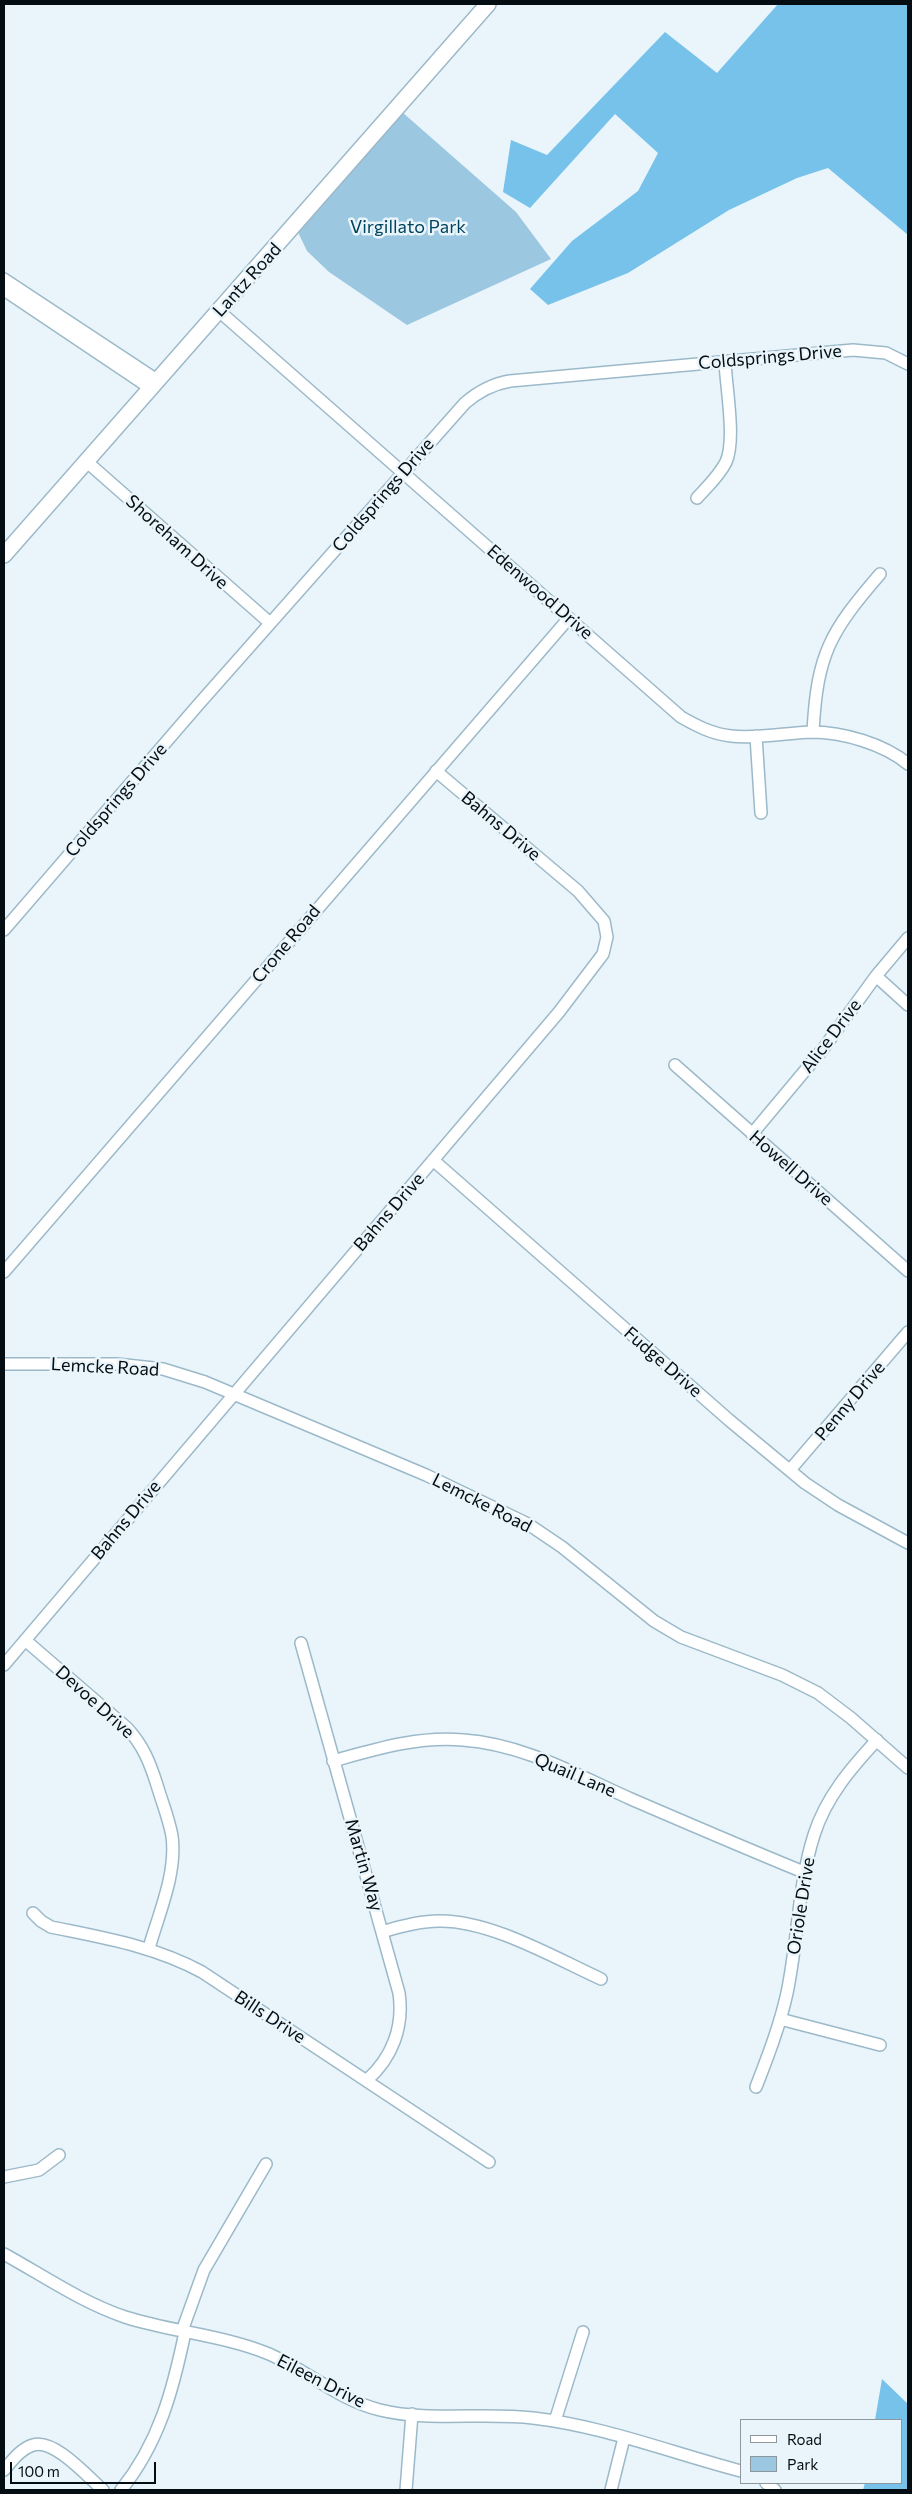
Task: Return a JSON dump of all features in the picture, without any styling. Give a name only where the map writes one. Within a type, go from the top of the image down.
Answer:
[{"type":"street","name":"Lantz Road","points":[[4,555],[488,4]]},
{"type":"street","points":[[4,279],[154,384]]},
{"type":"street","points":[[4,290],[154,384]]},
{"type":"street","name":"Edenwood Drive","points":[[219,311],[681,717],[704,729],[722,734],[756,736],[813,732],[835,734],[870,743],[908,764]]},
{"type":"street","name":"Coldsprings Drive","points":[[4,930],[270,623],[465,403],[476,394],[500,383],[853,350],[886,353],[908,364]]},
{"type":"street","points":[[697,498],[719,473],[730,451],[731,436],[725,362]]},
{"type":"street","name":"Shoreham Drive","points":[[86,461],[270,623]]},
{"type":"street","points":[[813,732],[815,694],[823,657],[841,621],[880,574]]},
{"type":"street","name":"Crone Road","points":[[4,1272],[569,618]]},
{"type":"street","points":[[756,736],[761,813]]},
{"type":"street","name":"Bahns Drive","points":[[4,1665],[433,1160],[592,971],[603,954],[607,937],[606,926],[600,914],[578,891],[436,771]]},
{"type":"street","name":"Alice Drive","points":[[752,1134],[823,1049],[876,976],[908,938]]},
{"type":"street","points":[[876,976],[908,1005]]},
{"type":"street","name":"Howell Drive","points":[[674,1065],[908,1271]]},
{"type":"street","name":"Fudge Drive","points":[[433,1160],[707,1401],[790,1470],[838,1506],[908,1543]]},
{"type":"street","name":"Penny Drive","points":[[790,1470],[908,1332]]},
{"type":"street","name":"Lemcke Road","points":[[4,1364],[117,1364],[145,1366],[174,1372],[233,1394],[426,1475],[516,1517],[562,1547],[662,1626],[692,1642],[794,1680],[832,1703],[908,1768]]},
{"type":"street","name":"Devoe Drive","points":[[25,1640],[127,1728],[139,1742],[148,1757],[170,1826],[173,1850],[171,1869],[149,1948]]},
{"type":"street","name":"Martin Way","points":[[302,1643],[333,1761],[399,1993],[401,2014],[397,2034],[390,2051],[380,2067],[367,2080]]},
{"type":"street","name":"Quail Lane","points":[[333,1761],[420,1740],[461,1739],[497,1745],[556,1765],[806,1873]]},
{"type":"street","name":"Oriole Drive","points":[[756,2087],[780,2019],[787,1991],[814,1834],[829,1802],[850,1770],[877,1740]]},
{"type":"street","name":"Bills Drive","points":[[33,1913],[51,1927],[149,1948],[177,1958],[202,1972],[490,2162]]},
{"type":"street","points":[[382,1932],[408,1924],[428,1921],[450,1921],[472,1925],[495,1932],[601,1979]]},
{"type":"street","points":[[780,2019],[880,2045]]},
{"type":"street","points":[[4,2177],[39,2170],[59,2155]]},
{"type":"street","points":[[121,2490],[142,2462],[164,2417],[173,2388],[184,2331],[204,2270],[266,2164]]},
{"type":"street","name":"Eileen Drive","points":[[4,2254],[58,2286],[105,2310],[268,2354],[345,2398],[361,2404],[392,2413],[514,2416],[555,2421],[740,2471]]},
{"type":"street","points":[[555,2421],[582,2332]]},
{"type":"street","points":[[406,2490],[412,2414]]},
{"type":"street","points":[[611,2490],[624,2438]]},
{"type":"street","points":[[4,2470],[26,2448],[45,2444],[56,2449],[103,2490]]},
{"type":"green space","name":"Virgillato Park","points":[[402,112],[516,212],[551,259],[407,325],[329,272],[307,251],[296,228]]},
{"type":"shaded area","points":[[778,4],[908,4],[908,235],[828,168],[797,178],[729,210],[628,273],[548,305],[530,289],[572,241],[638,191],[658,153],[615,114],[530,208],[503,192],[511,140],[547,155],[665,32],[717,73]]},
{"type":"shaded area","points":[[882,2379],[908,2404],[908,2490],[863,2490],[865,2484],[902,2484],[902,2419],[875,2419]]}]
